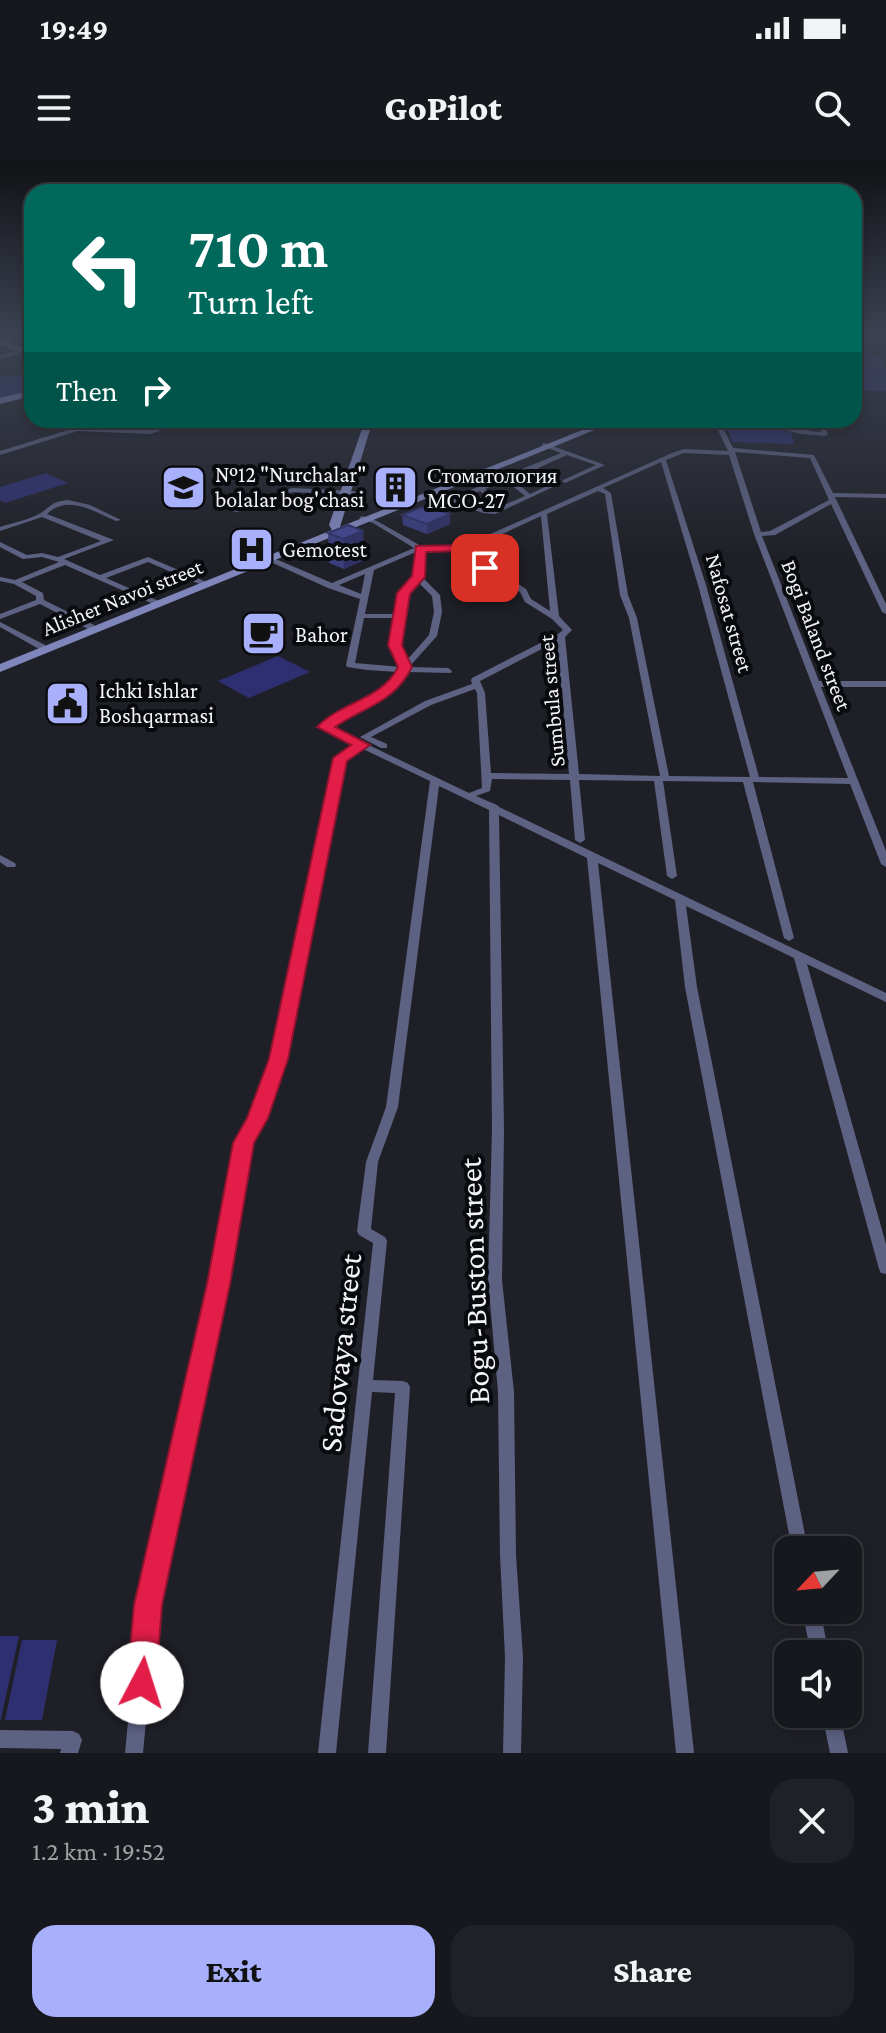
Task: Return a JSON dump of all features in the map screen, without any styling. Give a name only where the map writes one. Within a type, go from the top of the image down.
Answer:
[{"type":"main road","points":[[339,529],[370,428]]},
{"type":"main road","name":"Alisher Navoi street","points":[[547,446],[589,428]]},
{"type":"main road","name":"Alisher Navoi street","points":[[204,583],[594,428]]},
{"type":"main road","points":[[339,529],[350,493]]},
{"type":"main road","points":[[346,513],[365,518]]},
{"type":"main road","name":"Alisher Navoi street","points":[[0,666],[339,529]]},
{"type":"main road","name":"Alisher Navoi street","points":[[0,666],[156,603]]},
{"type":"street","points":[[0,453],[78,429],[150,432],[163,428]]},
{"type":"street","name":"Bogi Baland street","points":[[720,428],[886,864]]},
{"type":"street","points":[[784,428],[825,434],[822,428]]},
{"type":"street","points":[[547,446],[602,465],[565,481]]},
{"type":"street","points":[[331,586],[420,548],[467,547],[684,451],[730,452],[812,456],[886,612]]},
{"type":"street","points":[[452,500],[567,453]]},
{"type":"street","name":"Nafosat street","points":[[663,459],[702,585],[789,938]]},
{"type":"street","points":[[431,493],[485,512],[503,508],[551,486],[534,467]]},
{"type":"street","points":[[507,478],[530,497]]},
{"type":"street","points":[[481,489],[503,508]]},
{"type":"street","points":[[599,489],[608,493],[624,595],[633,618],[662,779],[672,876]]},
{"type":"street","points":[[235,511],[292,490],[350,493]]},
{"type":"street","points":[[758,534],[772,533],[832,498],[886,496]]},
{"type":"street","points":[[0,529],[42,515],[50,505],[73,500],[118,520]]},
{"type":"street","name":"Sumbula street","points":[[544,514],[555,617],[568,630],[561,636],[580,840]]},
{"type":"street","points":[[16,582],[109,540],[42,515]]},
{"type":"street","points":[[365,518],[420,548]]},
{"type":"street","points":[[0,544],[26,557],[42,555],[62,560],[156,603]]},
{"type":"street","points":[[467,547],[485,568],[523,591],[528,600],[555,617]]},
{"type":"street","points":[[405,667],[395,645],[404,593],[418,577],[420,548]]},
{"type":"street","points":[[102,577],[148,559],[204,583]]},
{"type":"street","points":[[268,559],[363,598]]},
{"type":"street","points":[[370,570],[350,665],[448,671]]},
{"type":"street","points":[[418,577],[436,595],[438,612],[433,636],[405,667],[397,683],[382,696],[354,708],[325,727],[886,998]]},
{"type":"street","points":[[0,579],[16,582],[40,595],[40,601]]},
{"type":"street","points":[[0,617],[40,601],[91,627]]},
{"type":"street","points":[[360,616],[399,616]]},
{"type":"street","points":[[0,624],[42,647]]},
{"type":"street","points":[[469,796],[487,789],[481,693],[475,680],[561,636]]},
{"type":"street","points":[[817,684],[886,684]]},
{"type":"street","points":[[402,756],[364,737],[428,703],[477,685]]},
{"type":"street","points":[[134,1753],[148,1605],[219,1284],[244,1143],[257,1118],[278,1059],[340,758],[363,745]]},
{"type":"street","points":[[487,776],[853,781]]},
{"type":"street","name":"Sadovaya street","points":[[327,1753],[380,1241],[364,1231],[372,1162],[392,1107],[435,779]]},
{"type":"street","name":"Bogu-Buston street","points":[[494,807],[498,1130],[495,1280],[506,1392],[508,1555],[514,1657],[512,1753]]},
{"type":"street","points":[[592,855],[685,1753]]},
{"type":"street","points":[[0,858],[11,865]]},
{"type":"street","points":[[680,897],[691,987],[797,1536]]},
{"type":"street","points":[[799,955],[886,1269]]},
{"type":"street","points":[[365,1386],[403,1387],[377,1753]]},
{"type":"street","points":[[834,1728],[839,1753]]},
{"type":"street","points":[[0,1739],[71,1746]]},
{"type":"shaded area","points":[[727,428],[774,428],[791,432],[794,444],[733,442]]},
{"type":"shaded area","points":[[46,473],[68,483],[5,503],[0,500],[0,487]]},
{"type":"shaded area","points":[[278,656],[310,672],[249,698],[218,681]]},
{"type":"shaded area","points":[[0,1636],[19,1636],[0,1723]]},
{"type":"shaded area","points":[[22,1640],[57,1640],[42,1720],[5,1720]]},
{"type":"building","points":[[425,506],[450,514],[427,524],[402,515]]},
{"type":"building","points":[[348,525],[363,531],[343,539],[328,533]]},
{"type":"place","name":"№12 \"Nurchalar\" bolalar bog'chasi","points":[[184,487]]},
{"type":"place","name":"Стоматология МСО-27","points":[[396,488]]},
{"type":"place","name":"Gemotest","points":[[251,549]]},
{"type":"place","name":"Bahor","points":[[264,634]]},
{"type":"place","name":"Ichki Ishlar Boshqarmasi","points":[[68,703]]},
{"type":"route","points":[[142,1683],[148,1605],[219,1284],[244,1143],[257,1118],[278,1059],[340,758],[363,745],[325,727],[354,708],[382,696],[397,683],[405,667],[395,645],[399,616],[404,593],[418,577],[420,548],[467,547],[485,568]]}]
